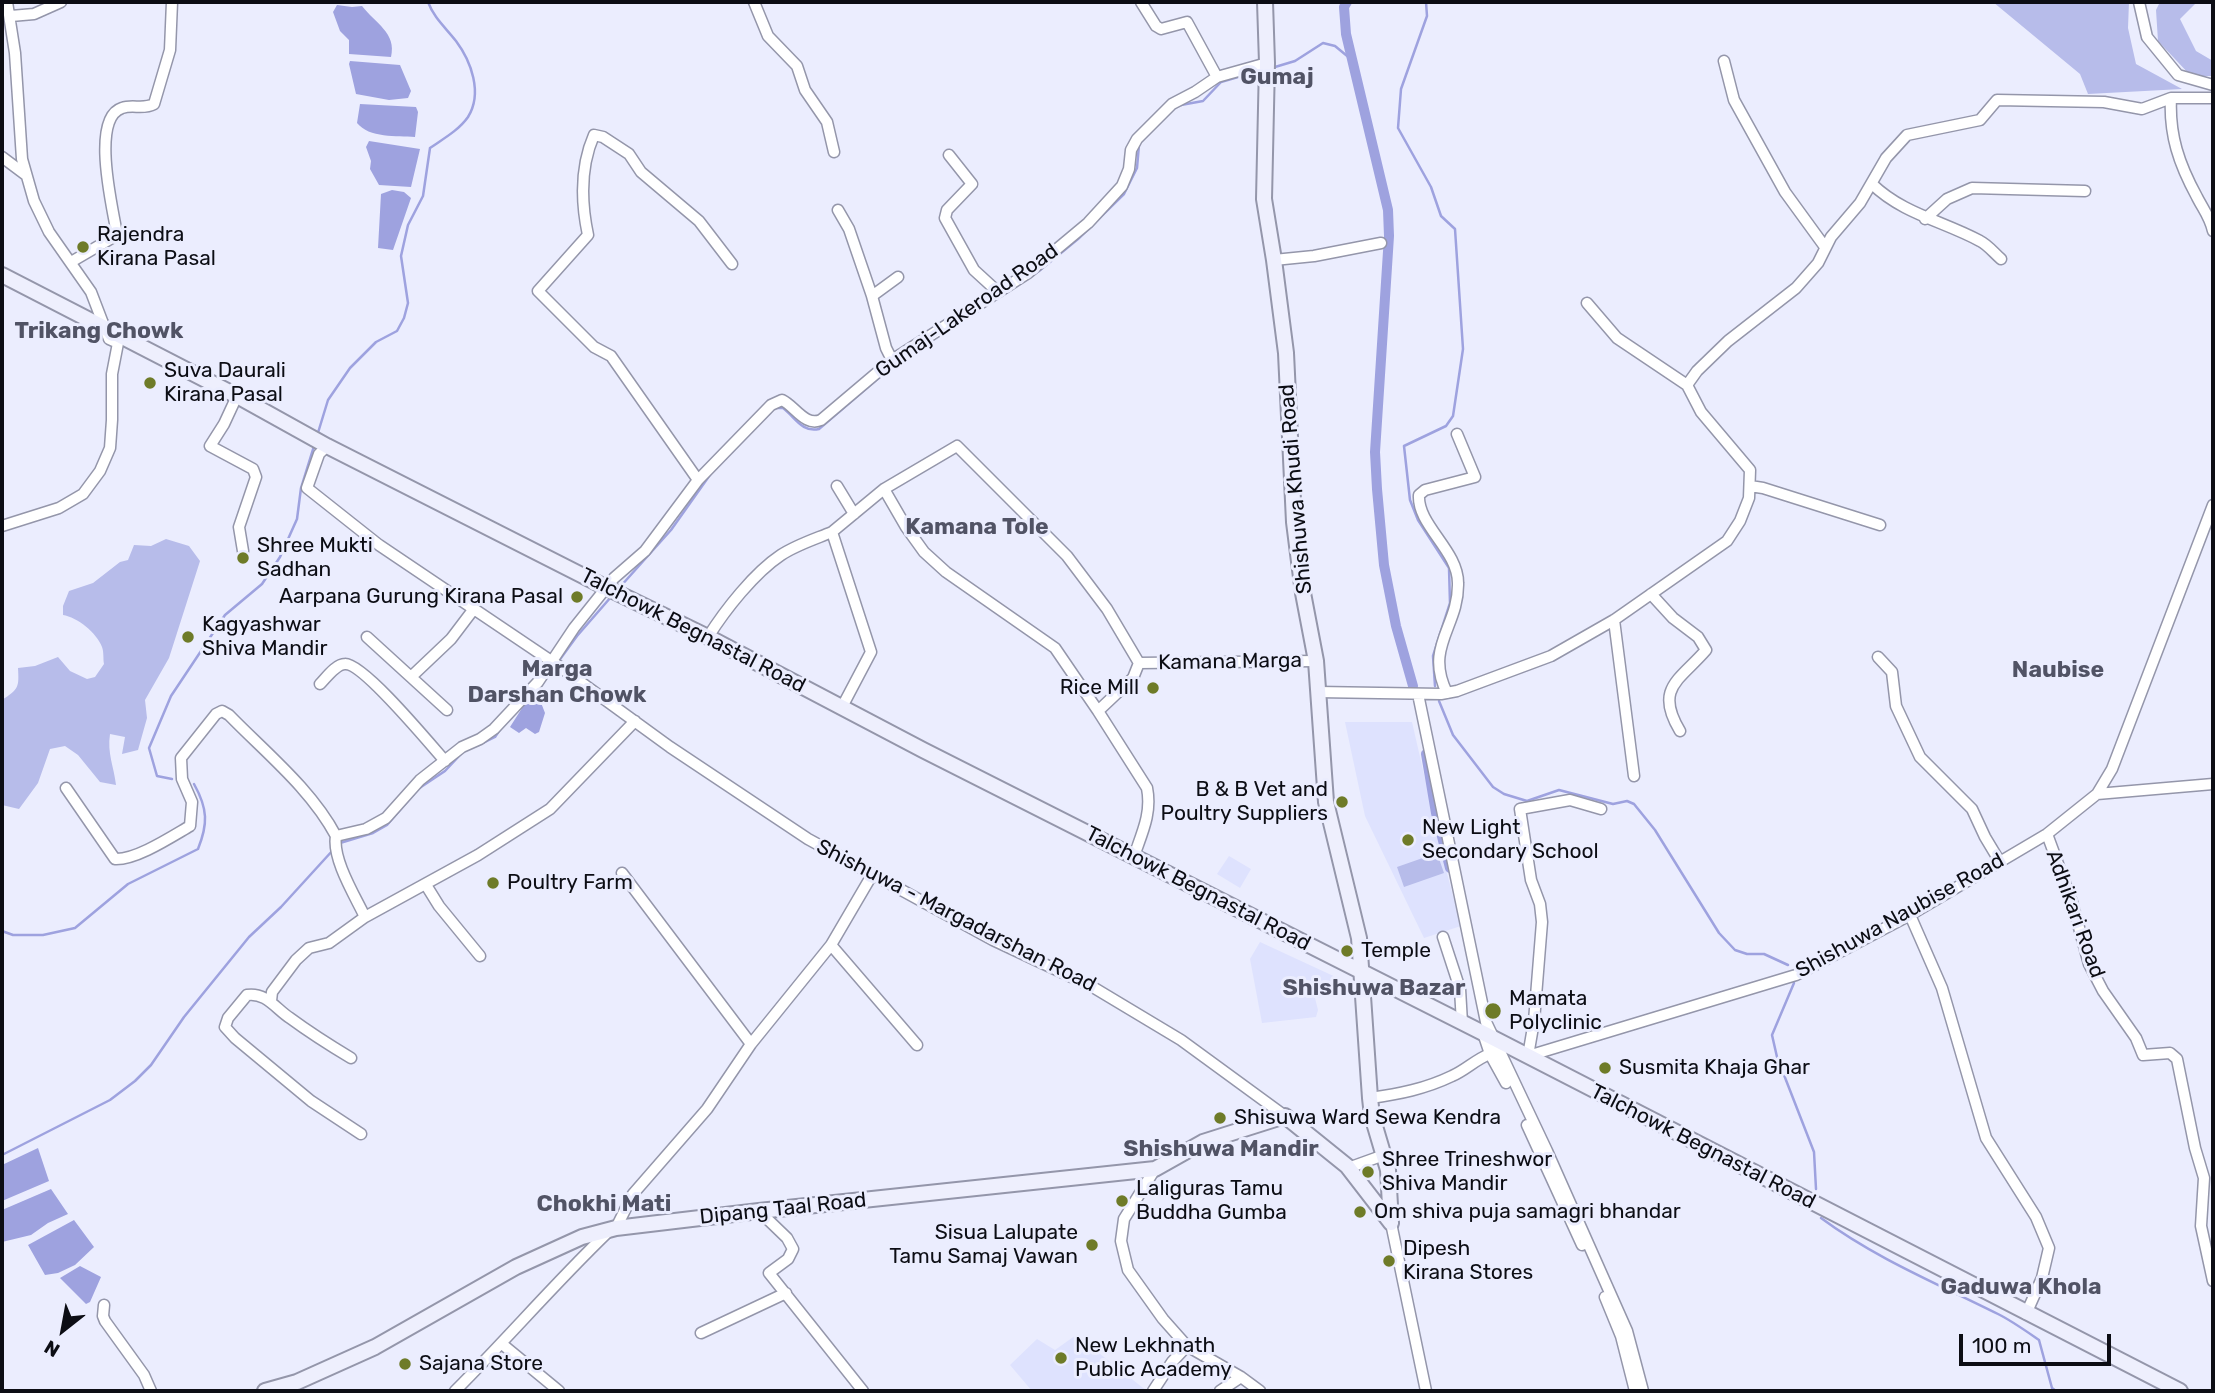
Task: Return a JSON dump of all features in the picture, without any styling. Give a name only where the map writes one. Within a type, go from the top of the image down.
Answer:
[{"type":"main road","name":"Shishuwa Khudi Road","points":[[1265,2],[1268,63],[1264,200],[1286,353],[1294,522],[1303,593],[1317,661],[1326,802],[1359,938],[1372,1116],[1388,1170],[1391,1223]]},
{"type":"main road","points":[[2,275],[237,396]]},
{"type":"main road","name":"Talchowk Begnastal Road","points":[[237,396],[327,446],[607,589],[708,637],[2180,1391]]},
{"type":"main road","points":[[1285,1116],[1348,1168],[1391,1223]]},
{"type":"main road","name":"Dipang Taal Road","points":[[265,1391],[298,1382],[375,1347],[516,1267],[582,1237],[612,1230],[759,1211],[1154,1169],[1203,1142],[1285,1116]]},
{"type":"street","points":[[2,526],[59,508],[83,494],[100,471],[110,448],[113,420],[112,374],[118,344],[109,339],[91,292],[49,232],[34,201],[22,159],[11,16],[7,2]]},
{"type":"street","points":[[11,16],[34,14],[61,2]]},
{"type":"street","points":[[71,262],[111,239],[116,229],[105,159],[107,126],[113,113],[122,107],[147,108],[154,104],[170,50],[172,2]]},
{"type":"street","points":[[754,2],[768,36],[797,66],[805,90],[827,122],[834,152]]},
{"type":"street","points":[[1141,2],[1156,26],[1161,29],[1187,22],[1217,77]]},
{"type":"street","points":[[2139,2],[2147,37],[2178,75],[2213,85]]},
{"type":"street","points":[[1724,61],[1734,100],[1785,192],[1825,247]]},
{"type":"street","name":"Gumaj-Lakeroad Road","points":[[336,843],[386,818],[420,780],[461,747],[488,735],[556,664],[574,628],[614,578],[645,551],[698,480],[776,401],[786,402],[808,421],[818,422],[892,360],[1028,273],[1088,223],[1122,186],[1129,169],[1131,150],[1143,131],[1172,104],[1217,77],[1268,63]]},
{"type":"street","points":[[1687,385],[1697,371],[1728,341],[1796,288],[1818,263],[1830,237],[1860,203],[1886,158],[1907,135],[1980,120],[1997,100],[2104,102],[2142,109],[2171,97],[2213,98]]},
{"type":"street","points":[[2171,97],[2173,141],[2197,198],[2209,216],[2213,231]]},
{"type":"street","points":[[698,480],[611,356],[594,347],[538,291],[588,236],[582,208],[584,176],[594,135],[603,137],[629,154],[641,172],[698,221],[732,264]]},
{"type":"street","points":[[949,155],[972,184],[947,210],[945,218],[974,270],[998,292]]},
{"type":"street","points":[[2,157],[27,175]]},
{"type":"street","points":[[1872,184],[1886,198],[1926,219],[1983,242],[2001,259]]},
{"type":"street","points":[[1926,219],[1947,199],[1972,188],[2085,191]]},
{"type":"street","points":[[838,210],[849,229],[892,360]]},
{"type":"street","points":[[1274,260],[1314,256],[1381,243]]},
{"type":"street","points":[[872,296],[898,277]]},
{"type":"street","points":[[1318,692],[1418,694],[1447,693],[1464,689],[1551,656],[1614,620],[1727,541],[1749,498],[1748,466],[1701,412],[1687,385],[1617,338],[1587,303]]},
{"type":"street","points":[[237,396],[210,446],[253,469],[256,477],[239,527],[243,551]]},
{"type":"street","points":[[1447,693],[1438,662],[1443,637],[1453,615],[1458,581],[1450,556],[1427,520],[1418,499],[1425,490],[1475,477],[1457,434]]},
{"type":"street","name":"Shishuwa - Margadarshan Road","points":[[327,446],[319,453],[307,488],[379,545],[556,664],[670,747],[808,839],[993,940],[1091,986],[1181,1040],[1285,1116]]},
{"type":"street","name":"Kamana Marga","points":[[708,637],[719,619],[746,588],[780,555],[832,532],[884,488],[957,446],[1068,556],[1107,609],[1139,663],[1317,661]]},
{"type":"street","points":[[837,486],[854,514]]},
{"type":"street","points":[[1750,486],[1880,525]]},
{"type":"street","points":[[884,488],[923,552],[946,572],[1055,648],[1098,711],[1147,788],[1148,816],[1134,856]]},
{"type":"street","points":[[2097,794],[2112,769],[2213,505]]},
{"type":"street","points":[[832,532],[871,652],[842,707]]},
{"type":"street","points":[[1651,594],[1673,618],[1698,637],[1706,650],[1671,687],[1671,716],[1680,731]]},
{"type":"street","points":[[412,676],[451,639],[473,610]]},
{"type":"street","points":[[1614,620],[1634,776]]},
{"type":"street","points":[[368,638],[447,710]]},
{"type":"street","points":[[1878,657],[1892,672],[1896,706],[1920,757],[1972,809],[2000,862]]},
{"type":"street","points":[[320,684],[340,664],[348,663],[360,671],[408,719],[445,761]]},
{"type":"street","points":[[1098,711],[1133,678],[1139,663]]},
{"type":"street","points":[[1418,694],[1486,1022],[1490,1054],[1530,1132],[1622,1336],[1635,1391]]},
{"type":"street","points":[[66,788],[115,859],[124,859],[163,842],[190,827],[192,802],[181,779],[181,758],[216,713],[229,715],[327,819],[365,917]]},
{"type":"street","points":[[271,1002],[272,992],[309,947],[321,947],[329,943],[365,917],[478,855],[550,809],[635,721]]},
{"type":"street","points":[[2097,794],[2213,784]]},
{"type":"street","name":"Shishuwa Naubise Road","points":[[1528,1056],[1796,975],[1910,915],[2000,862],[2046,834],[2097,794]]},
{"type":"street","points":[[1528,1056],[1534,1021],[1542,922],[1540,904],[1531,880],[1520,809],[1570,800],[1601,810]]},
{"type":"street","name":"Adhikari Road","points":[[2046,834],[2072,902],[2085,953],[2104,991],[2136,1038],[2143,1055],[2171,1053],[2177,1059],[2204,1178],[2201,1226],[2213,1281]]},
{"type":"street","points":[[622,873],[751,1044]]},
{"type":"street","points":[[455,1391],[565,1274],[612,1230],[633,1194],[707,1109],[751,1044],[831,945],[872,875]]},
{"type":"street","points":[[426,885],[439,906],[480,956]]},
{"type":"street","points":[[1910,915],[1941,988],[1986,1138],[2036,1217],[2049,1248],[2042,1278],[2026,1314]]},
{"type":"street","points":[[1443,937],[1460,989],[1462,1023]]},
{"type":"street","points":[[831,945],[917,1045]]},
{"type":"street","points":[[351,1058],[289,1018],[271,1002],[255,994],[247,995],[228,1018],[225,1027],[311,1101],[361,1134]]},
{"type":"street","points":[[1487,1035],[1547,1151],[1628,1331],[1643,1391]]},
{"type":"street","points":[[1370,1098],[1406,1093],[1430,1085],[1452,1076],[1490,1054]]},
{"type":"street","points":[[1348,1168],[1384,1155]]},
{"type":"street","points":[[1154,1169],[1124,1219],[1121,1241],[1128,1270],[1163,1319],[1187,1346],[1260,1391]]},
{"type":"street","points":[[759,1211],[787,1238],[793,1249],[788,1259],[769,1273],[863,1391]]},
{"type":"street","points":[[1391,1223],[1426,1391]]},
{"type":"street","points":[[701,1333],[786,1293]]},
{"type":"street","points":[[104,1305],[105,1321],[144,1375],[151,1391]]},
{"type":"street","points":[[502,1344],[559,1391]]},
{"type":"street","points":[[1153,1391],[1172,1362],[1187,1346]]},
{"type":"street","points":[[1220,1391],[1241,1377]]},
{"type":"shaded area","points":[[1993,2],[2129,2],[2128,28],[2136,64],[2182,89],[2088,94],[2080,74]]},
{"type":"shaded area","points":[[2160,2],[2197,2],[2180,19],[2196,51],[2213,61],[2213,76],[2191,76],[2158,41],[2156,10]]},
{"type":"shaded area","points":[[337,5],[362,6],[388,35],[391,41],[391,57],[349,54],[349,40],[340,31],[333,12]]},
{"type":"shaded area","points":[[350,61],[400,65],[411,91],[408,98],[389,100],[356,94]]},
{"type":"shaded area","points":[[360,104],[416,107],[418,112],[415,137],[384,135],[362,128],[357,123]]},
{"type":"shaded area","points":[[369,141],[420,149],[411,187],[379,185],[370,169],[371,161],[366,147]]},
{"type":"shaded area","points":[[392,190],[404,192],[411,198],[393,250],[378,248],[381,194]]},
{"type":"shaded area","points":[[166,539],[189,546],[200,561],[169,658],[145,700],[147,718],[138,750],[122,754],[125,737],[110,734],[110,754],[116,785],[100,782],[78,755],[65,746],[50,749],[38,783],[19,809],[2,805],[2,700],[17,687],[18,668],[35,666],[58,657],[70,671],[87,679],[95,677],[104,664],[103,649],[86,626],[63,615],[63,606],[69,591],[93,583],[120,562],[128,560],[134,545],[151,546]]},
{"type":"shaded area","points":[[533,698],[540,700],[545,713],[539,732],[535,734],[526,728],[519,733],[510,727],[524,705]]},
{"type":"shaded area","name":"New Light Secondary School","points":[[1345,722],[1412,722],[1461,926],[1424,938],[1365,816]]},
{"type":"shaded area","points":[[1437,853],[1444,873],[1404,887],[1397,867]]},
{"type":"shaded area","points":[[1229,856],[1251,869],[1240,888],[1217,874]]},
{"type":"shaded area","points":[[1260,942],[1340,979],[1331,996],[1315,998],[1318,1010],[1316,1017],[1262,1023],[1250,959]]},
{"type":"shaded area","points":[[38,1148],[49,1181],[2,1201],[2,1165]]},
{"type":"shaded area","points":[[51,1189],[68,1214],[31,1235],[2,1242],[2,1210]]},
{"type":"shaded area","points":[[74,1220],[94,1247],[75,1265],[58,1273],[45,1275],[28,1245]]},
{"type":"shaded area","points":[[80,1266],[101,1277],[90,1302],[86,1304],[60,1278]]},
{"type":"shaded area","name":"New Lekhnath Public Academy","points":[[1076,1335],[1147,1391],[1032,1391],[1010,1365],[1037,1339],[1055,1350]]},
{"type":"waterway","points":[[317,436],[328,400],[350,368],[376,342],[397,331],[404,318],[408,303],[401,256],[408,225],[423,196],[430,148],[460,126],[468,117],[475,98],[473,78],[461,49],[428,2]]},
{"type":"waterway","points":[[1347,2],[1344,7],[1346,34],[1388,210],[1389,236],[1375,452],[1384,565],[1396,626],[1413,686]]},
{"type":"waterway","points":[[1426,2],[1427,16],[1401,89],[1398,128],[1431,187],[1441,216],[1455,229],[1463,349],[1453,416],[1446,426],[1404,446],[1410,500],[1418,520],[1449,568],[1450,603],[1433,656],[1435,686]]},
{"type":"waterway","points":[[1275,67],[1295,61],[1323,43],[1335,46],[1352,60]]},
{"type":"waterway","points":[[1181,105],[1203,101],[1221,82],[1262,70]]},
{"type":"waterway","points":[[1000,297],[1039,271],[1078,239],[1124,194],[1137,168],[1139,145]]},
{"type":"waterway","points":[[776,408],[783,408],[808,429],[819,429],[896,363],[926,344]]},
{"type":"waterway","points":[[172,779],[157,776],[149,748],[171,696],[225,615],[262,584],[280,557],[297,519],[301,488],[314,446]]},
{"type":"waterway","points":[[620,587],[671,530],[712,472]]},
{"type":"waterway","points":[[558,662],[611,597]]},
{"type":"waterway","name":"Gaduwa Khola","points":[[1439,701],[1453,735],[1493,787],[1504,794],[1527,801],[1559,790],[1613,804],[1627,801],[1634,804],[1655,830],[1719,933],[1735,950],[1747,954],[1764,954],[1788,965]]},
{"type":"waterway","points":[[479,745],[495,737],[503,725]]},
{"type":"waterway","points":[[418,789],[445,771],[461,754]]},
{"type":"waterway","points":[[1426,754],[1436,813],[1450,868]]},
{"type":"waterway","points":[[2,931],[13,935],[43,935],[75,928],[128,884],[198,849],[204,832],[205,816],[194,784]]},
{"type":"waterway","points":[[340,843],[373,833],[387,825],[414,794]]},
{"type":"waterway","points":[[2,1155],[110,1100],[135,1081],[151,1065],[184,1017],[249,937],[281,907],[333,850]]},
{"type":"waterway","name":"Gaduwa Khola","points":[[1794,983],[1772,1035],[1777,1057],[1814,1152],[1816,1189]]},
{"type":"waterway","points":[[1821,1218],[1863,1246],[2003,1317],[2039,1340],[2052,1388],[2056,1391]]},
{"type":"place","name":"Rajendra Kirana Pasal","points":[[83,247]]},
{"type":"place","name":"Suva Daurali Kirana Pasal","points":[[150,383]]},
{"type":"place","name":"Shree Mukti Sadhan","points":[[243,558]]},
{"type":"place","name":"Aarpana Gurung Kirana Pasal","points":[[577,597]]},
{"type":"place","name":"Kagyashwar Shiva Mandir","points":[[188,637]]},
{"type":"place","name":"Rice Mill","points":[[1153,688]]},
{"type":"place","name":"B & B Vet and Poultry Suppliers","points":[[1342,802]]},
{"type":"place","name":"New Light Secondary School","points":[[1408,840]]},
{"type":"place","name":"Poultry Farm","points":[[493,883]]},
{"type":"place","name":"Temple","points":[[1347,951]]},
{"type":"place","name":"Mamata Polyclinic","points":[[1493,1011]]},
{"type":"place","name":"Susmita Khaja Ghar","points":[[1605,1068]]},
{"type":"place","name":"Shisuwa Ward Sewa Kendra","points":[[1220,1118]]},
{"type":"place","name":"Shree Trineshwor Shiva Mandir","points":[[1368,1172]]},
{"type":"place","name":"Laliguras Tamu Buddha Gumba","points":[[1122,1201]]},
{"type":"place","name":"Om shiva puja samagri bhandar","points":[[1360,1212]]},
{"type":"place","name":"Sisua Lalupate Tamu Samaj Vawan","points":[[1092,1245]]},
{"type":"place","name":"Dipesh Kirana Stores","points":[[1389,1261]]},
{"type":"place","name":"New Lekhnath Public Academy","points":[[1061,1358]]},
{"type":"place","name":"Sajana Store","points":[[405,1364]]},
{"type":"district","name":"Gumaj","points":[[1277,77]]},
{"type":"district","name":"Trikang Chowk","points":[[99,331]]},
{"type":"district","name":"Kamana Tole","points":[[977,527]]},
{"type":"district","name":"Naubise","points":[[2058,670]]},
{"type":"district","name":"Marga Darshan Chowk","points":[[557,682]]},
{"type":"district","name":"Shishuwa Bazar","points":[[1374,988]]},
{"type":"district","name":"Shishuwa Mandir","points":[[1221,1149]]},
{"type":"district","name":"Chokhi Mati","points":[[604,1204]]},
{"type":"district","name":"Gaduwa Khola","points":[[2021,1287]]}]
